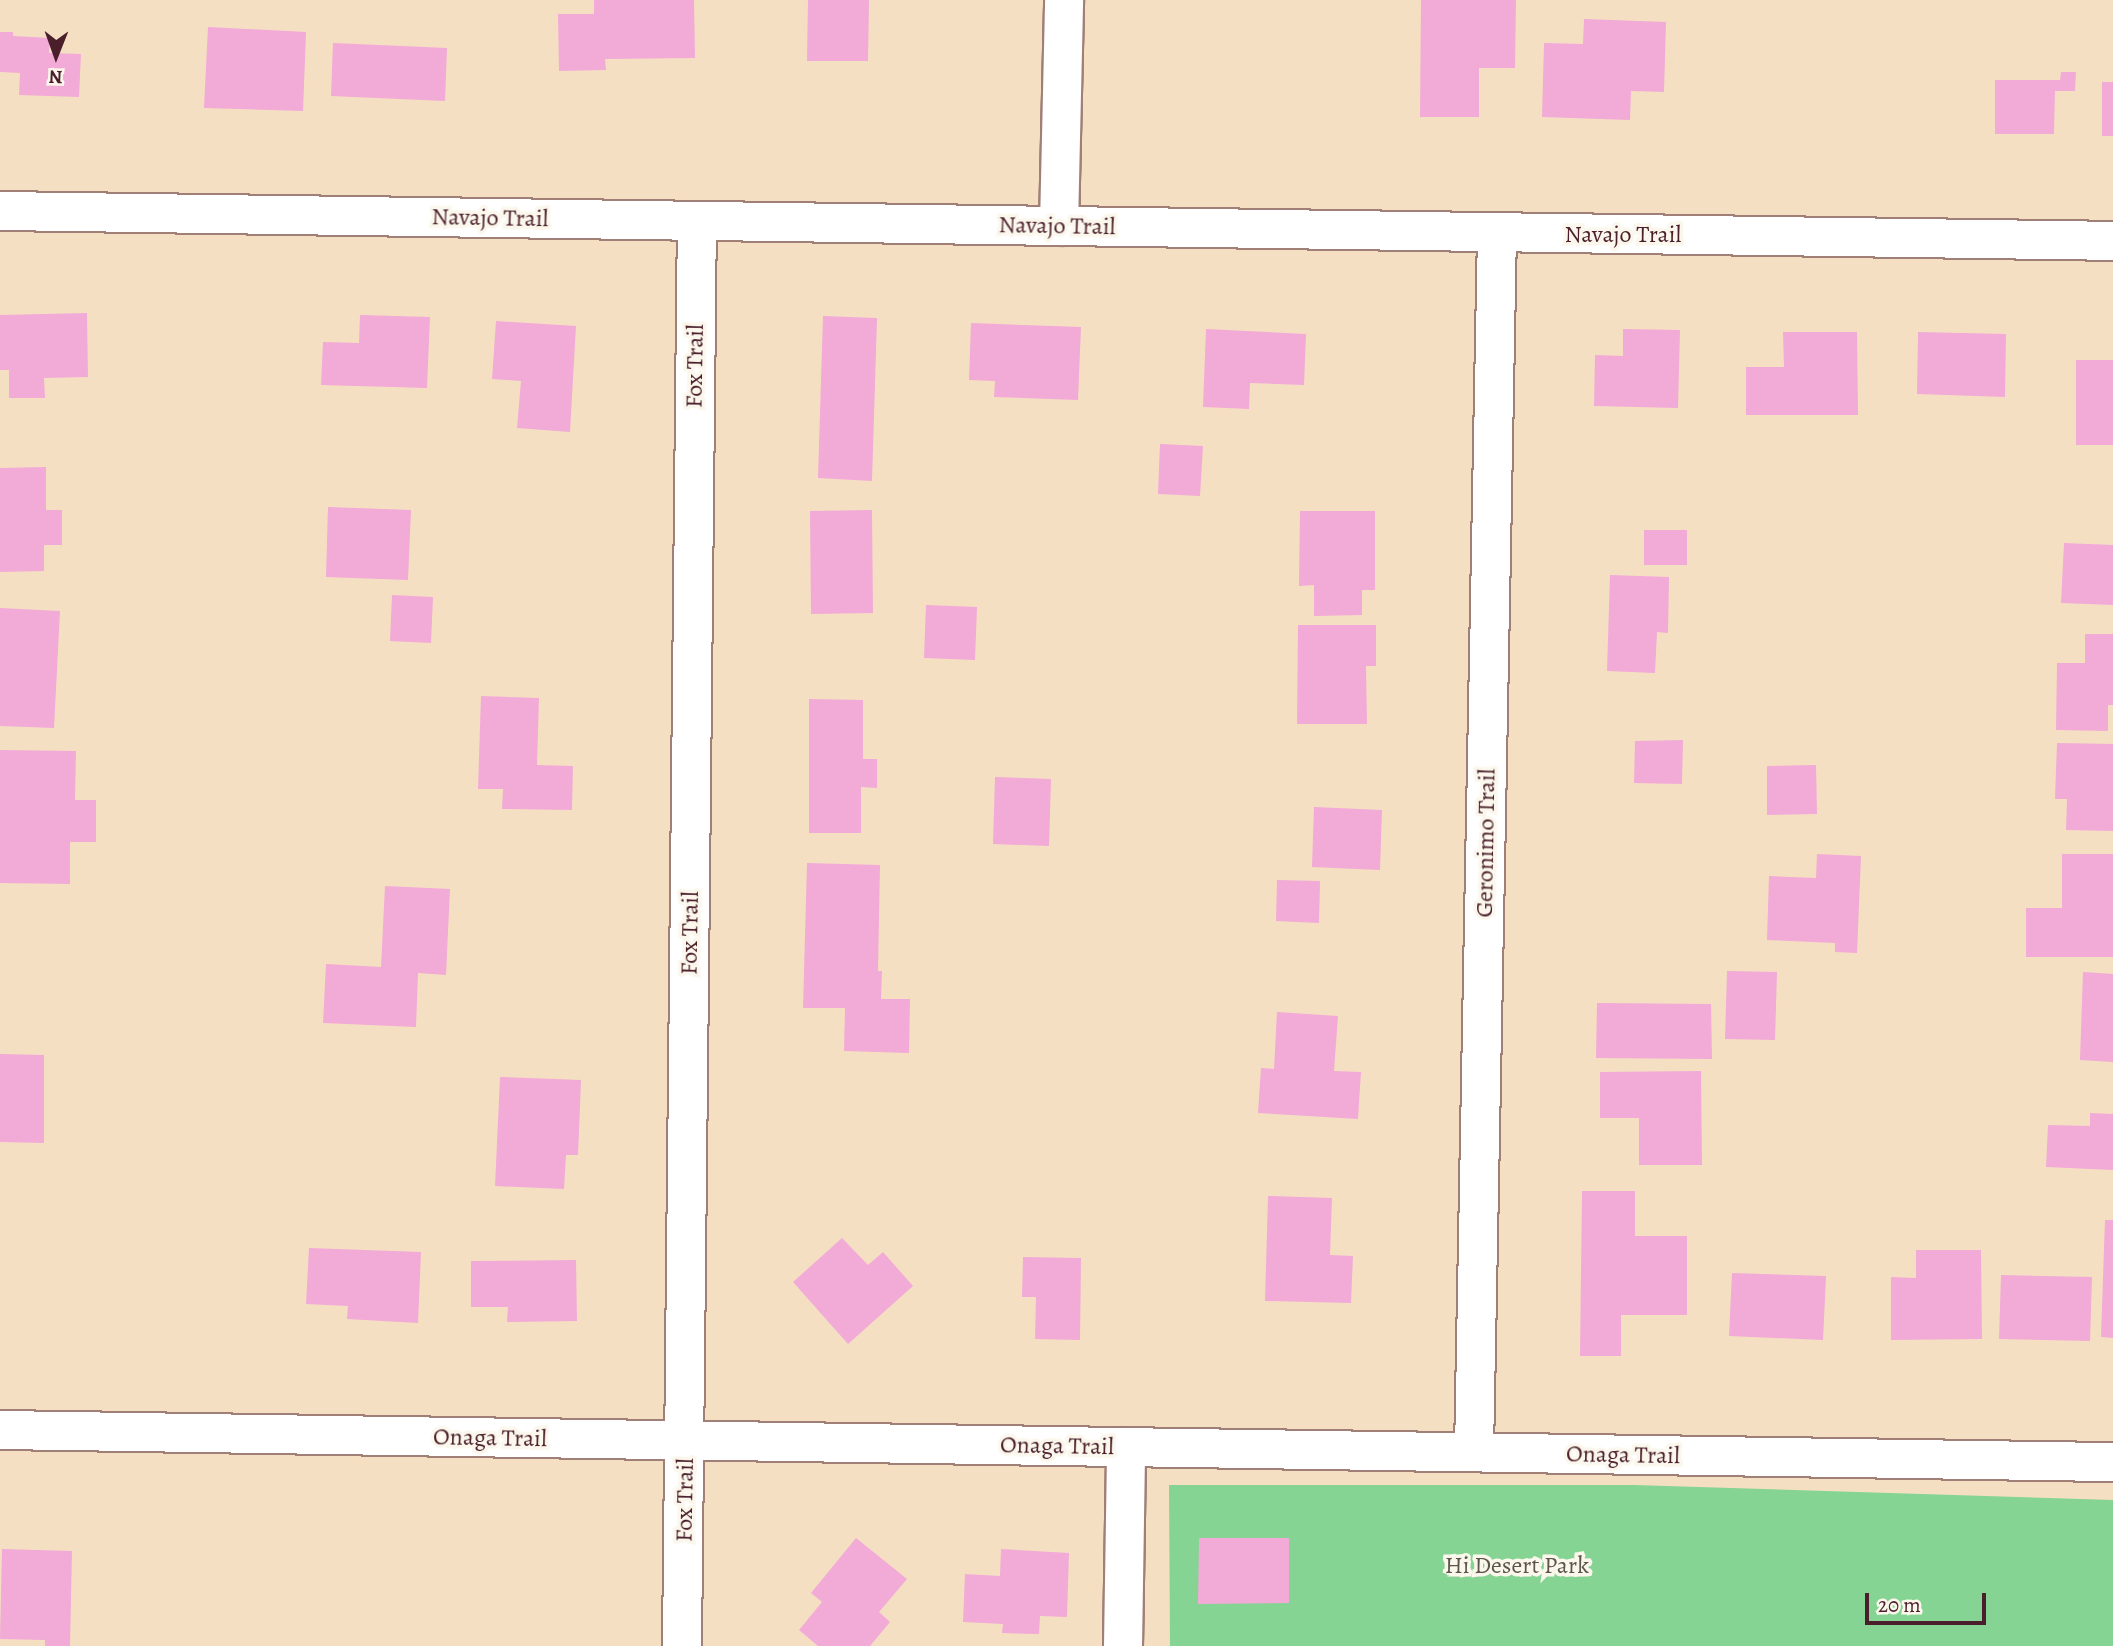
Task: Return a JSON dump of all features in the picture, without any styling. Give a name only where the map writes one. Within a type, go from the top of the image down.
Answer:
[{"type":"street","points":[[1059,226],[1064,0]]},
{"type":"street","name":"Navajo Trail","points":[[0,211],[2113,241]]},
{"type":"street","name":"Fox Trail","points":[[682,1646],[697,221]]},
{"type":"street","name":"Geronimo Trail","points":[[1474,1452],[1497,234]]},
{"type":"street","name":"Onaga Trail","points":[[0,1430],[2113,1462]]},
{"type":"street","points":[[1123,1646],[1126,1447]]},
{"type":"green space","name":"Hi Desert Park","points":[[1169,1485],[1634,1485],[2113,1500],[2113,1646],[1170,1646]]},
{"type":"building","points":[[594,0],[694,0],[695,58],[605,59],[606,70],[559,71],[558,14],[594,14]]},
{"type":"building","points":[[808,0],[869,0],[868,61],[807,61]]},
{"type":"building","points":[[1421,0],[1516,0],[1515,68],[1479,68],[1479,117],[1420,117]]},
{"type":"building","points":[[1584,19],[1666,22],[1664,92],[1631,91],[1630,120],[1542,117],[1544,43],[1583,44]]},
{"type":"building","points":[[208,27],[306,32],[303,111],[204,108]]},
{"type":"building","points":[[0,32],[13,32],[13,36],[50,38],[49,53],[81,54],[79,97],[19,95],[20,73],[0,72]]},
{"type":"building","points":[[333,43],[447,48],[445,101],[331,96]]},
{"type":"building","points":[[2061,72],[2076,72],[2075,91],[2055,91],[2054,134],[1995,134],[1995,80],[2060,80]]},
{"type":"building","points":[[2102,82],[2113,82],[2113,136],[2102,136]]},
{"type":"building","points":[[87,313],[88,377],[44,378],[45,398],[9,398],[9,370],[0,370],[0,315]]},
{"type":"building","points":[[360,315],[430,317],[427,388],[321,385],[323,342],[359,343]]},
{"type":"building","points":[[823,316],[877,318],[872,481],[818,478]]},
{"type":"building","points":[[496,321],[576,326],[570,432],[517,428],[521,381],[492,379]]},
{"type":"building","points":[[971,323],[1081,327],[1078,400],[994,397],[995,381],[969,380]]},
{"type":"building","points":[[1206,329],[1306,334],[1304,385],[1250,383],[1249,409],[1203,407]]},
{"type":"building","points":[[1623,329],[1680,330],[1678,408],[1594,406],[1595,355],[1623,356]]},
{"type":"building","points":[[1783,332],[1857,332],[1858,415],[1746,415],[1746,367],[1784,367]]},
{"type":"building","points":[[1918,332],[2006,334],[2005,397],[1917,394]]},
{"type":"building","points":[[2076,360],[2113,360],[2113,445],[2076,445]]},
{"type":"building","points":[[1160,444],[1203,446],[1200,496],[1158,494]]},
{"type":"building","points":[[46,467],[46,510],[62,510],[62,545],[44,545],[44,571],[0,572],[0,468]]},
{"type":"building","points":[[328,507],[411,510],[408,580],[326,577]]},
{"type":"building","points":[[872,510],[873,613],[811,614],[810,511]]},
{"type":"building","points":[[1300,511],[1375,511],[1375,590],[1362,590],[1362,615],[1314,616],[1314,585],[1299,586]]},
{"type":"building","points":[[1644,530],[1687,530],[1687,565],[1644,565]]},
{"type":"building","points":[[2064,543],[2113,545],[2113,605],[2061,603]]},
{"type":"building","points":[[1610,575],[1669,577],[1668,633],[1657,632],[1655,673],[1607,671]]},
{"type":"building","points":[[392,595],[433,597],[431,643],[390,641]]},
{"type":"building","points":[[926,605],[977,607],[975,660],[924,658]]},
{"type":"building","points":[[0,608],[60,611],[54,728],[0,726]]},
{"type":"building","points":[[1298,625],[1376,625],[1376,666],[1366,666],[1367,724],[1297,724]]},
{"type":"building","points":[[2085,634],[2113,634],[2113,705],[2108,705],[2108,731],[2056,730],[2057,663],[2085,663]]},
{"type":"building","points":[[481,696],[539,698],[537,765],[573,766],[572,810],[502,809],[503,789],[478,789]]},
{"type":"building","points":[[809,699],[863,700],[863,759],[877,759],[877,788],[861,787],[861,833],[809,833]]},
{"type":"building","points":[[1683,740],[1682,784],[1634,783],[1635,741]]},
{"type":"building","points":[[2057,743],[2113,744],[2113,831],[2066,830],[2067,799],[2055,799]]},
{"type":"building","points":[[0,750],[76,751],[75,800],[96,800],[96,842],[70,842],[70,884],[0,883]]},
{"type":"building","points":[[1816,765],[1817,814],[1767,815],[1767,766]]},
{"type":"building","points":[[995,777],[1051,779],[1049,846],[993,844]]},
{"type":"building","points":[[1314,807],[1382,810],[1380,870],[1312,867]]},
{"type":"building","points":[[1817,854],[1861,856],[1857,953],[1835,952],[1835,943],[1767,940],[1769,876],[1816,878]]},
{"type":"building","points":[[2062,854],[2113,854],[2113,957],[2026,957],[2026,908],[2062,908]]},
{"type":"building","points":[[807,863],[880,865],[878,971],[882,971],[881,999],[910,999],[909,1053],[844,1051],[845,1008],[803,1008]]},
{"type":"building","points":[[1277,880],[1320,881],[1319,923],[1276,921]]},
{"type":"building","points":[[385,886],[450,889],[446,975],[418,973],[416,1027],[323,1023],[326,964],[381,967]]},
{"type":"building","points":[[1727,971],[1777,972],[1775,1040],[1725,1039]]},
{"type":"building","points":[[2083,972],[2113,974],[2113,1062],[2080,1060]]},
{"type":"building","points":[[1597,1003],[1711,1004],[1712,1059],[1596,1058]]},
{"type":"building","points":[[1277,1012],[1338,1016],[1334,1071],[1361,1072],[1358,1119],[1258,1113],[1261,1068],[1274,1069]]},
{"type":"building","points":[[0,1054],[44,1055],[44,1143],[0,1142]]},
{"type":"building","points":[[1701,1071],[1702,1165],[1639,1165],[1639,1118],[1600,1118],[1600,1072]]},
{"type":"building","points":[[500,1077],[581,1080],[578,1155],[566,1155],[564,1189],[495,1186]]},
{"type":"building","points":[[2090,1113],[2113,1114],[2113,1170],[2046,1167],[2048,1125],[2090,1126]]},
{"type":"building","points":[[1582,1191],[1635,1191],[1635,1236],[1687,1236],[1687,1315],[1621,1315],[1621,1356],[1580,1356]]},
{"type":"building","points":[[1268,1196],[1332,1198],[1330,1255],[1353,1256],[1351,1303],[1265,1301]]},
{"type":"building","points":[[2105,1220],[2113,1220],[2113,1338],[2101,1337]]},
{"type":"building","points":[[842,1238],[868,1265],[883,1252],[913,1286],[848,1344],[793,1282]]},
{"type":"building","points":[[309,1248],[421,1252],[418,1323],[347,1319],[348,1306],[306,1304]]},
{"type":"building","points":[[1916,1250],[1981,1250],[1982,1339],[1891,1340],[1891,1277],[1916,1278]]},
{"type":"building","points":[[1023,1257],[1081,1258],[1080,1340],[1035,1339],[1036,1297],[1022,1297]]},
{"type":"building","points":[[576,1260],[577,1321],[507,1322],[508,1307],[471,1307],[471,1261]]},
{"type":"building","points":[[1732,1273],[1826,1276],[1823,1340],[1729,1336]]},
{"type":"building","points":[[2001,1275],[2092,1277],[2090,1341],[1999,1339]]},
{"type":"building","points":[[856,1538],[907,1579],[879,1612],[890,1622],[870,1646],[818,1646],[799,1630],[822,1602],[811,1593]]},
{"type":"building","points":[[1199,1538],[1289,1538],[1289,1603],[1198,1604]]},
{"type":"building","points":[[2,1549],[72,1551],[70,1646],[45,1646],[45,1640],[0,1639]]},
{"type":"building","points":[[1001,1549],[1069,1553],[1067,1617],[1040,1616],[1039,1634],[1002,1633],[1003,1624],[963,1622],[965,1574],[1000,1576]]}]
